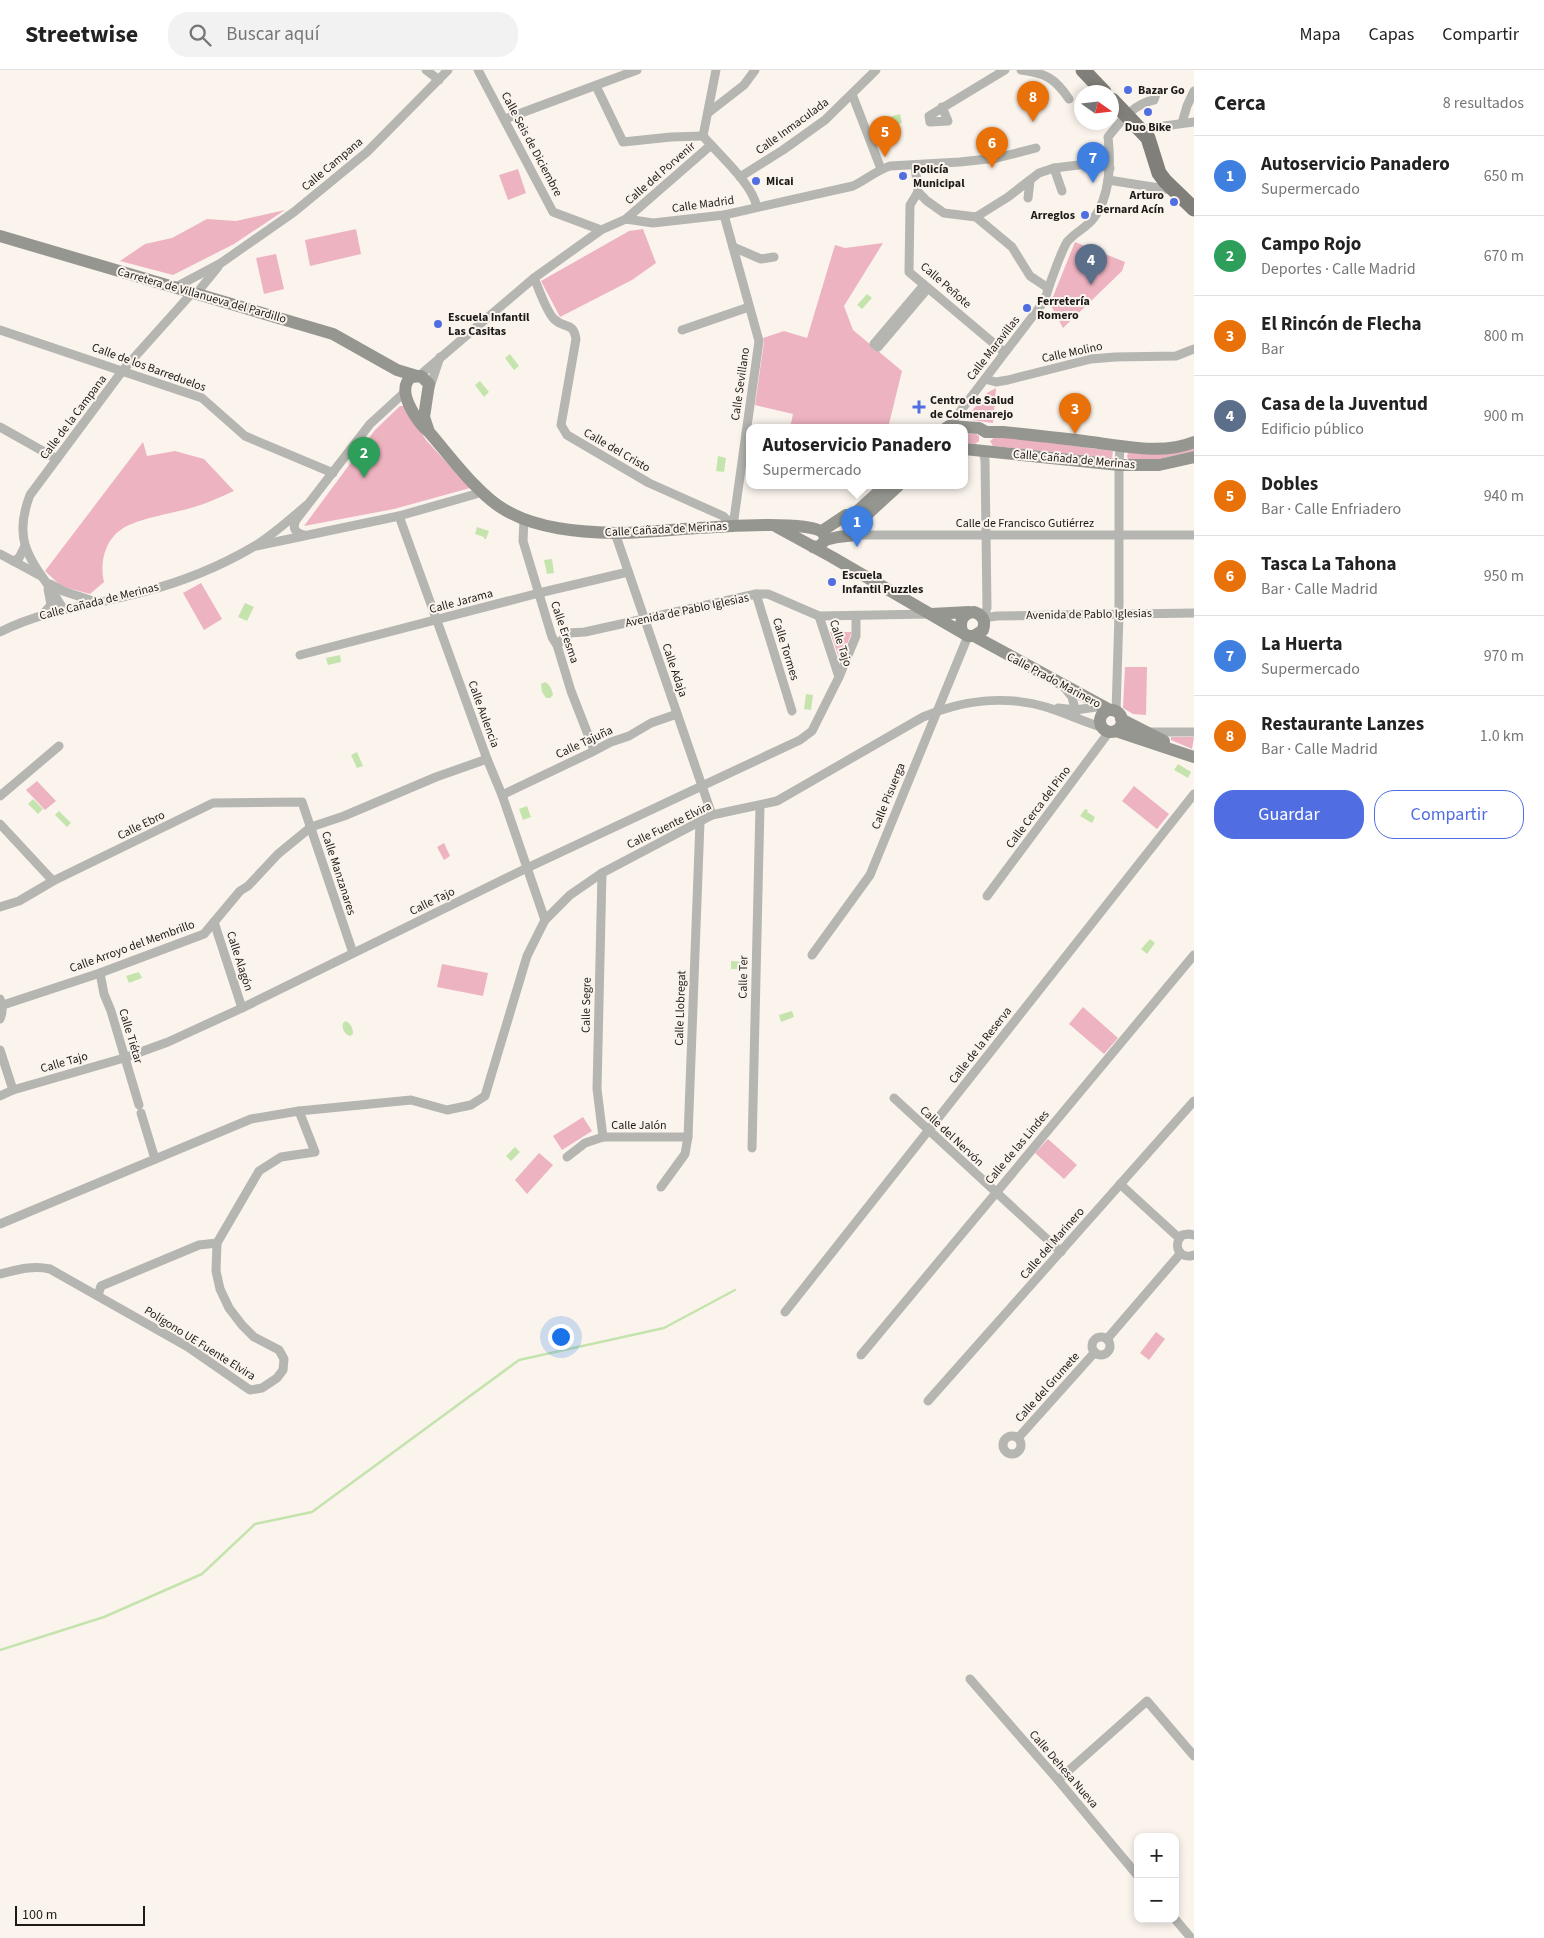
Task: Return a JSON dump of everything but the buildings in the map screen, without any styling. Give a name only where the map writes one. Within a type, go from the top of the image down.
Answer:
[{"type":"main road","points":[[1083,70],[1097,85]]},
{"type":"main road","points":[[1119,108],[1143,133],[1150,144],[1159,173],[1172,190],[1194,209]]},
{"type":"street","points":[[426,70],[439,80]]},
{"type":"street","name":"Calle Campana","points":[[222,263],[294,212],[342,174],[367,152],[448,70]]},
{"type":"street","name":"Calle Seis de Diciembre","points":[[478,70],[553,212],[601,230]]},
{"type":"street","points":[[504,119],[596,86],[616,73],[637,70]]},
{"type":"street","points":[[703,136],[716,70]]},
{"type":"street","points":[[708,113],[744,85],[755,70]]},
{"type":"street","points":[[864,70],[865,81]]},
{"type":"street","name":"Calle Inmaculada","points":[[740,178],[825,120],[876,70]]},
{"type":"street","points":[[942,107],[1005,70]]},
{"type":"street","points":[[1027,70],[1044,74],[1055,81],[1069,99]]},
{"type":"street","points":[[596,86],[623,142],[703,136]]},
{"type":"street","points":[[1126,115],[1146,101],[1154,100],[1157,91]]},
{"type":"street","points":[[1182,123],[1186,106],[1194,91]]},
{"type":"street","points":[[852,94],[881,169]]},
{"type":"street","name":"Calle Maravillas","points":[[950,424],[1045,300],[1067,242],[1092,220],[1097,212],[1110,168],[1108,137],[1126,115]]},
{"type":"street","points":[[1143,133],[1149,128],[1194,122]]},
{"type":"street","points":[[703,136],[740,178],[755,200],[757,207]]},
{"type":"street","name":"Calle del Porvenir","points":[[626,219],[711,145]]},
{"type":"street","name":"Calle Madrid","points":[[626,219],[653,223],[724,215],[829,193],[853,186],[865,181],[881,169],[890,166],[997,158],[1036,148]]},
{"type":"street","points":[[976,217],[1008,197],[1039,173],[1054,168],[1096,163],[1110,168]]},
{"type":"street","points":[[915,165],[918,192],[927,201],[944,213],[976,217],[1012,247],[1030,276],[1048,288]]},
{"type":"street","points":[[1054,168],[1062,191]]},
{"type":"street","points":[[1151,186],[1159,173]]},
{"type":"street","points":[[1108,180],[1172,190]]},
{"type":"street","points":[[1028,198],[1030,181]]},
{"type":"street","name":"Calle Peñote","points":[[918,192],[910,205],[909,272],[1004,352]]},
{"type":"street","name":"Calle Sevillano","points":[[724,215],[759,340],[747,424]]},
{"type":"street","points":[[304,535],[296,532],[294,524],[370,424],[406,392],[409,379],[418,376],[534,278],[601,230],[626,219]]},
{"type":"street","name":"Carretera de Villanueva del Pardillo","points":[[0,236],[333,334],[398,370],[418,376]]},
{"type":"street","points":[[733,248],[761,259],[774,257]]},
{"type":"street","points":[[174,288],[222,263]]},
{"type":"street","name":"Calle de la Campana","points":[[44,614],[51,605],[50,594],[25,546],[22,525],[30,495],[123,370],[222,263]]},
{"type":"street","name":"Calle del Cristo","points":[[534,278],[553,318],[574,330],[576,339],[561,425],[567,435],[649,483],[724,516],[733,526]]},
{"type":"street","points":[[926,286],[878,347],[874,344],[926,286]]},
{"type":"street","points":[[682,330],[750,307]]},
{"type":"street","name":"Calle de los Barreduelos","points":[[0,330],[202,398],[245,436],[333,473]]},
{"type":"street","name":"Calle Molino","points":[[985,379],[996,382],[1008,380],[1091,359],[1115,356],[1176,356],[1194,349]]},
{"type":"street","points":[[429,432],[424,417],[428,395],[440,357]]},
{"type":"street","points":[[398,370],[404,380],[406,392],[414,403],[421,404],[428,395],[428,382],[418,376]]},
{"type":"street","name":"Calle Cañada de Merinas","points":[[406,392],[414,414],[423,428],[429,432],[481,491],[504,510],[524,519],[576,530],[615,533],[771,524],[817,539],[850,536]]},
{"type":"street","points":[[0,427],[57,459]]},
{"type":"street","name":"Calle Cañada de Merinas","points":[[968,428],[978,428],[986,432],[1002,432],[1120,446],[1161,448],[1186,445],[1194,442]]},
{"type":"street","points":[[984,620],[979,613],[969,612],[961,620],[968,634],[980,634],[984,620],[987,608],[987,536],[985,460],[983,450],[986,432]]},
{"type":"street","name":"Calle Sevillano","points":[[733,526],[746,433]]},
{"type":"street","points":[[1113,712],[1102,714],[1100,722],[1108,730],[1121,724],[1113,712],[1119,614],[1120,446]]},
{"type":"street","name":"Calle Cañada de Merinas","points":[[968,449],[1119,465],[1159,465],[1194,457]]},
{"type":"street","points":[[857,518],[879,489]]},
{"type":"street","points":[[817,539],[843,516],[857,518],[894,489]]},
{"type":"street","points":[[254,547],[399,516],[481,491]]},
{"type":"street","points":[[254,547],[307,505]]},
{"type":"street","name":"Calle Aulencia","points":[[399,516],[487,759],[502,794],[545,920]]},
{"type":"street","points":[[839,521],[840,532],[850,536],[860,531],[857,518]]},
{"type":"street","name":"Calle Eresma","points":[[524,519],[523,541],[552,637],[557,645],[571,691],[594,750]]},
{"type":"street","name":"Calle Adaja","points":[[615,533],[712,815]]},
{"type":"street","name":"Calle de Francisco Gutiérrez","points":[[850,536],[1194,535]]},
{"type":"street","name":"Calle Prado Marinero","points":[[817,539],[832,556],[930,614],[1061,683],[1188,755]]},
{"type":"street","points":[[13,561],[19,558],[25,546]]},
{"type":"street","name":"Calle Cañada de Merinas","points":[[0,632],[44,614],[143,592],[192,576],[254,547]]},
{"type":"street","points":[[0,554],[63,591],[96,602]]},
{"type":"street","name":"Calle Jarama","points":[[300,655],[628,572]]},
{"type":"street","name":"Calle de la Campana","points":[[43,579],[64,609]]},
{"type":"street","points":[[63,591],[66,601],[64,609]]},
{"type":"street","name":"Avenida de Pablo Iglesias","points":[[557,645],[569,634],[756,594],[768,594],[819,616],[969,612]]},
{"type":"street","name":"Calle Tormes","points":[[756,594],[792,711]]},
{"type":"street","name":"Avenida de Pablo Iglesias","points":[[984,620],[997,616],[1194,613]]},
{"type":"street","name":"Calle Tajo","points":[[819,616],[839,677]]},
{"type":"street","name":"Calle Tajo","points":[[0,1096],[13,1090],[124,1058],[168,1042],[242,1008],[527,868],[800,740],[812,731],[839,677],[856,636],[856,616]]},
{"type":"street","name":"Calle Prado Marinero","points":[[984,620],[990,638],[998,650]]},
{"type":"street","name":"Calle Pisuerga","points":[[812,956],[870,875],[968,634]]},
{"type":"street","points":[[1061,683],[1072,697],[1078,720]]},
{"type":"street","name":"Calle Fuente Elvira","points":[[299,1111],[411,1100],[447,1110],[471,1106],[485,1096],[527,956],[545,920],[570,895],[602,873],[712,815],[777,801],[923,717],[971,703],[1006,700],[1018,701],[1047,708],[1108,730]]},
{"type":"street","points":[[1047,708],[1113,712]]},
{"type":"street","name":"Calle Tajuña","points":[[502,794],[611,742],[629,736],[651,723],[677,714]]},
{"type":"street","name":"Calle Prado Marinero","points":[[1108,730],[1188,755]]},
{"type":"street","name":"Calle Cerca del Pino","points":[[987,896],[1108,730]]},
{"type":"street","points":[[1148,732],[1194,732]]},
{"type":"street","points":[[0,796],[59,746]]},
{"type":"street","name":"Calle Arroyo del Membrillo","points":[[1,1002],[100,973],[204,934],[240,891],[248,886],[278,854],[310,826],[344,816],[436,777],[487,759]]},
{"type":"street","name":"Calle de la Reserva","points":[[785,1312],[1194,794]]},
{"type":"street","name":"Calle Manzanares","points":[[302,802],[353,953]]},
{"type":"street","name":"Calle Ebro","points":[[0,907],[19,901],[53,881],[213,804],[302,802]]},
{"type":"street","name":"Calle Ter","points":[[752,1148],[760,806]]},
{"type":"street","name":"Calle Llobregat","points":[[661,1186],[686,1154],[688,1137],[700,822]]},
{"type":"street","points":[[0,824],[53,881]]},
{"type":"street","name":"Calle Segre","points":[[602,873],[597,1089],[604,1137]]},
{"type":"street","name":"Calle Alagón","points":[[214,922],[242,1008]]},
{"type":"street","name":"Calle de las Lindes","points":[[861,1355],[1194,955]]},
{"type":"street","name":"Calle Tiétar","points":[[100,973],[104,994],[156,1159]]},
{"type":"street","points":[[0,1019],[2,1013],[1,1002]]},
{"type":"street","points":[[0,1050],[13,1090]]},
{"type":"street","name":"Calle del Nervón","points":[[894,1098],[1060,1252]]},
{"type":"street","name":"Calle del Marinero","points":[[928,1401],[1194,1101]]},
{"type":"street","points":[[0,1224],[251,1119],[299,1111]]},
{"type":"street","name":"Polígono UE Fuente Elvira","points":[[0,1274],[38,1266],[50,1269],[188,1347],[250,1390],[262,1388],[277,1378],[282,1370],[284,1359],[279,1350],[254,1337],[228,1308],[220,1290],[216,1271],[217,1243],[259,1171],[281,1157],[315,1152],[299,1111]]},
{"type":"street","name":"Calle Jalón","points":[[567,1157],[586,1143],[604,1137],[688,1137]]},
{"type":"street","points":[[1120,1184],[1179,1238]]},
{"type":"street","points":[[1194,1235],[1186,1234],[1179,1238],[1177,1247],[1180,1254],[1189,1257],[1194,1255]]},
{"type":"street","points":[[98,1295],[101,1286],[199,1245],[217,1243]]},
{"type":"street","name":"Calle del Grumete","points":[[1018,1438],[1095,1352],[1092,1346],[1094,1340],[1100,1336],[1106,1339],[1180,1254]]},
{"type":"street","name":"Calle Dehesa Nueva","points":[[970,1679],[1134,1871]]},
{"type":"street","points":[[1058,1780],[1147,1701],[1194,1756]]},
{"type":"street","points":[[1178,1923],[1191,1938]]},
{"type":"shaded area","points":[[900,114],[902,123],[884,128],[882,119]]},
{"type":"shaded area","points":[[518,169],[526,193],[508,200],[499,175]]},
{"type":"shaded area","points":[[285,210],[234,244],[173,275],[120,261],[145,244],[172,238],[207,219],[236,221]]},
{"type":"shaded area","points":[[356,229],[361,254],[310,266],[305,240]]},
{"type":"shaded area","points":[[643,229],[656,263],[632,280],[560,317],[541,281],[629,231]]},
{"type":"shaded area","points":[[1075,242],[1125,262],[1122,271],[1063,328],[1050,304]]},
{"type":"shaded area","points":[[883,243],[844,306],[853,330],[902,371],[889,424],[791,424],[793,414],[755,405],[763,338],[784,331],[807,338],[835,245],[845,248]]},
{"type":"shaded area","points":[[276,254],[284,289],[264,294],[256,258]]},
{"type":"shaded area","points":[[867,294],[872,298],[862,309],[857,305]]},
{"type":"shaded area","points":[[510,354],[519,366],[514,370],[505,358]]},
{"type":"shaded area","points":[[480,381],[489,392],[484,397],[475,385]]},
{"type":"shaded area","points":[[996,388],[993,423],[965,419],[987,393]]},
{"type":"shaded area","points":[[400,406],[404,406],[426,440],[470,488],[394,509],[304,526],[375,430]]},
{"type":"shaded area","points":[[968,433],[979,436],[979,441],[975,444],[968,443]]},
{"type":"shaded area","points":[[996,436],[1113,451],[1112,458],[993,446],[990,441]]},
{"type":"shaded area","points":[[143,442],[147,456],[175,451],[204,459],[234,491],[197,506],[150,518],[120,530],[109,543],[106,550],[103,566],[104,582],[90,594],[61,586],[45,571]]},
{"type":"shaded area","points":[[1194,447],[1194,451],[1159,459],[1128,459],[1127,456],[1128,453]]},
{"type":"shaded area","points":[[718,456],[726,458],[724,472],[716,471]]},
{"type":"shaded area","points":[[477,527],[489,531],[486,539],[475,534]]},
{"type":"shaded area","points":[[552,559],[554,573],[547,574],[544,560]]},
{"type":"shaded area","points":[[201,583],[222,619],[204,630],[183,593]]},
{"type":"shaded area","points":[[245,603],[254,607],[247,621],[238,617]]},
{"type":"shaded area","points":[[830,632],[852,632],[840,661]]},
{"type":"shaded area","points":[[340,655],[341,662],[328,665],[326,658]]},
{"type":"shaded area","points":[[1125,667],[1147,667],[1146,715],[1133,714],[1123,708]]},
{"type":"shaded area","points":[[545,682],[552,691],[553,695],[550,698],[546,698],[542,692],[541,684]]},
{"type":"shaded area","points":[[806,694],[813,695],[811,710],[804,709]]},
{"type":"shaded area","points":[[1171,737],[1194,737],[1192,749],[1171,740]]},
{"type":"shaded area","points":[[357,752],[363,766],[357,768],[351,755]]},
{"type":"shaded area","points":[[1178,764],[1191,772],[1188,778],[1174,770]]},
{"type":"shaded area","points":[[37,781],[56,801],[45,810],[26,790]]},
{"type":"shaded area","points":[[1134,786],[1169,814],[1157,829],[1122,801]]},
{"type":"shaded area","points":[[33,799],[43,809],[38,814],[28,804]]},
{"type":"shaded area","points":[[527,806],[531,817],[523,820],[519,809]]},
{"type":"shaded area","points":[[1085,809],[1095,817],[1092,823],[1080,816]]},
{"type":"shaded area","points":[[59,811],[71,823],[67,827],[55,815]]},
{"type":"shaded area","points":[[444,843],[450,856],[444,860],[437,847]]},
{"type":"shaded area","points":[[1150,939],[1155,943],[1147,954],[1141,949]]},
{"type":"shaded area","points":[[731,961],[746,962],[746,969],[731,969]]},
{"type":"shaded area","points":[[442,964],[488,973],[483,996],[437,987]]},
{"type":"shaded area","points":[[139,972],[142,978],[129,983],[126,976]]},
{"type":"shaded area","points":[[1083,1007],[1118,1038],[1104,1054],[1069,1024]]},
{"type":"shaded area","points":[[792,1011],[794,1017],[781,1022],[779,1015]]},
{"type":"shaded area","points":[[346,1021],[353,1030],[353,1034],[350,1036],[343,1029],[343,1023]]},
{"type":"shaded area","points":[[583,1117],[592,1131],[562,1150],[553,1136]]},
{"type":"shaded area","points":[[1048,1139],[1077,1165],[1064,1179],[1035,1153]]},
{"type":"shaded area","points":[[515,1147],[520,1152],[511,1161],[506,1156]]},
{"type":"shaded area","points":[[539,1153],[553,1165],[527,1194],[515,1180]]},
{"type":"shaded area","points":[[1156,1332],[1165,1339],[1149,1360],[1140,1353]]},
{"type":"waterway","points":[[0,1650],[104,1617],[202,1574],[255,1524],[312,1512],[519,1360],[664,1328],[735,1290]]},
{"type":"place","name":"Bazar Go","points":[[1128,90]]},
{"type":"place","name":"Duo Bike","points":[[1148,112]]},
{"type":"place","name":"Restaurante Lanzes","points":[[1033,122]]},
{"type":"place","name":"Dobles","points":[[885,157]]},
{"type":"place","name":"Tasca La Tahona","points":[[992,168]]},
{"type":"place","name":"Policía Municipal","points":[[903,176]]},
{"type":"place","name":"Micai","points":[[756,181]]},
{"type":"place","name":"La Huerta","points":[[1093,183]]},
{"type":"place","name":"Arturo Bernard Acín","points":[[1174,202]]},
{"type":"place","name":"Arreglos","points":[[1085,215]]},
{"type":"place","name":"Casa de la Juventud","points":[[1091,285]]},
{"type":"place","name":"Ferretería Romero","points":[[1027,308]]},
{"type":"place","name":"Escuela Infantil Las Casitas","points":[[438,324]]},
{"type":"place","name":"Centro de Salud de Colmenarejo","points":[[919,407]]},
{"type":"place","name":"El Rincón de Flecha","points":[[1075,434]]},
{"type":"place","name":"Campo Rojo","points":[[364,478]]},
{"type":"place","name":"Autoservicio Panadero","points":[[857,547]]},
{"type":"place","name":"Escuela Infantil Puzzles","points":[[832,582]]}]
